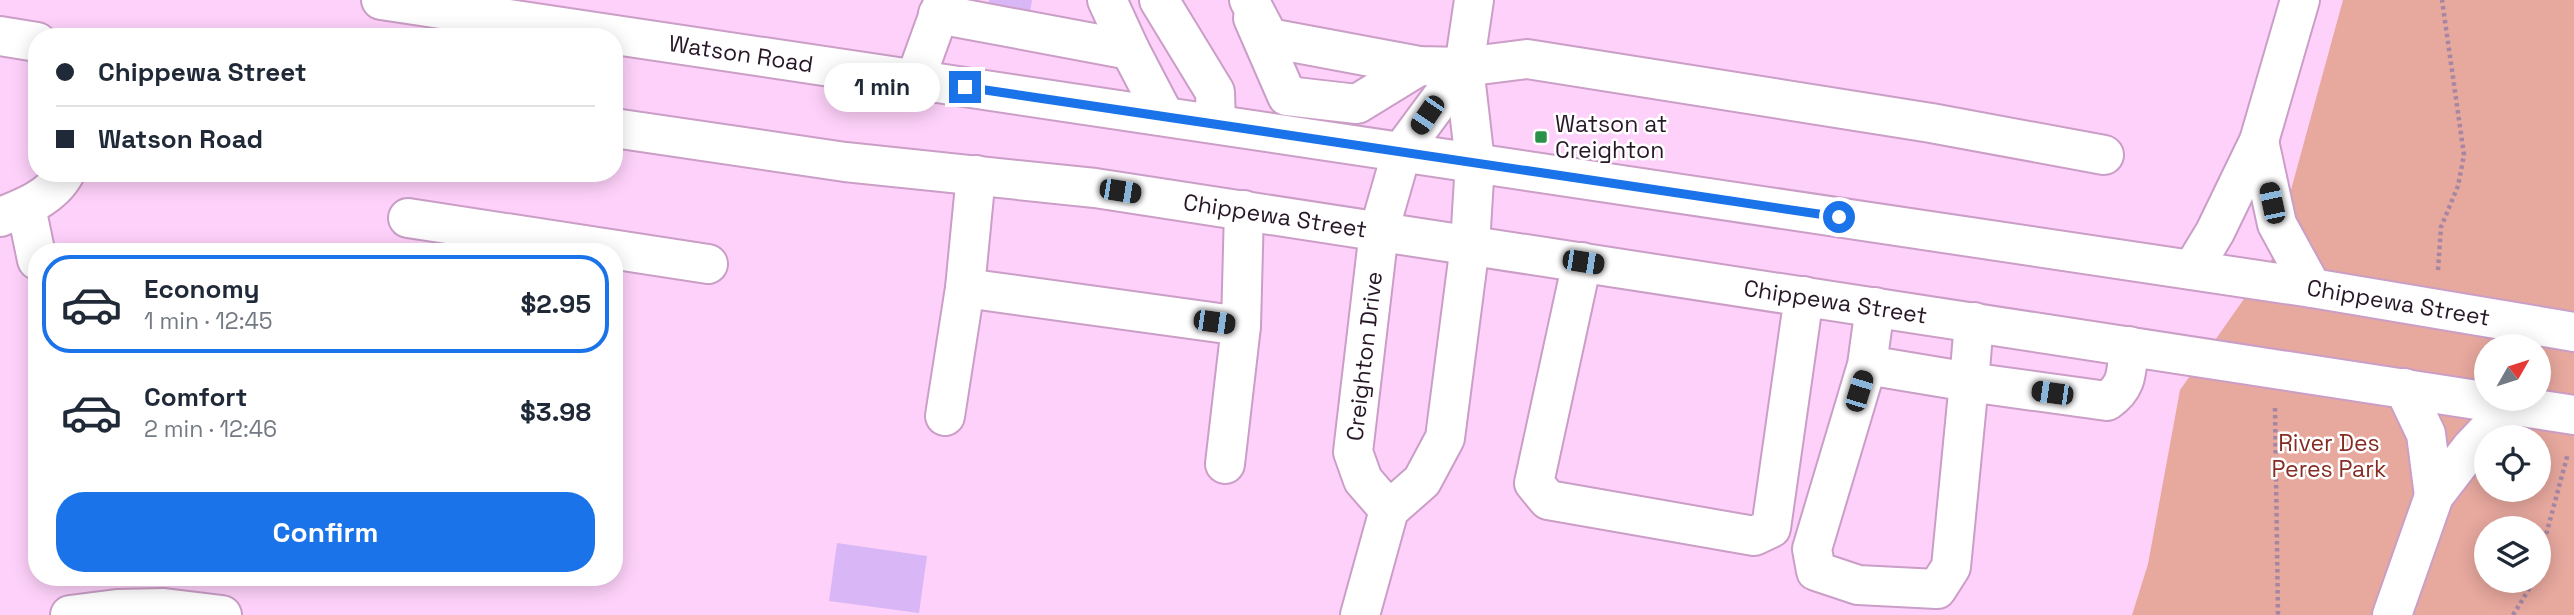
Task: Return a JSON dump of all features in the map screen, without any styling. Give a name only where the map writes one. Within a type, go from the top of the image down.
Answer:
[{"type":"main road","name":"Watson Road","points":[[381,0],[568,28]]},
{"type":"main road","points":[[1107,0],[1130,50],[1154,114]]},
{"type":"main road","points":[[1159,0],[1216,92],[1216,123]]},
{"type":"main road","points":[[1247,0],[1269,37],[1419,65],[1464,67],[1527,59],[1931,123],[2104,155]]},
{"type":"main road","points":[[1247,0],[1287,96],[1357,104],[1419,65]]},
{"type":"main road","points":[[1360,615],[1389,510],[1422,481],[1445,438],[1470,245],[1475,162],[1464,67],[1474,0]]},
{"type":"main road","points":[[2192,270],[2215,232],[2259,141],[2300,0]]},
{"type":"main road","points":[[915,80],[941,7],[1130,50]]},
{"type":"main road","points":[[0,36],[28,41]]},
{"type":"main road","name":"Watson Road","points":[[623,36],[1154,114]]},
{"type":"main road","points":[[1402,151],[1464,67]]},
{"type":"main road","name":"Chippewa Street","points":[[1154,114],[2312,288],[2574,332]]},
{"type":"main road","points":[[623,129],[845,162],[976,175],[965,288],[945,416]]},
{"type":"main road","points":[[2259,141],[2277,224],[2312,288]]},
{"type":"main road","name":"Creighton Drive","points":[[1389,510],[1363,480],[1353,452],[1379,231],[1402,151]]},
{"type":"main road","name":"Chippewa Street","points":[[976,175],[1095,188],[1244,210],[2474,399]]},
{"type":"main road","points":[[28,243],[13,212],[60,182]]},
{"type":"main road","points":[[1225,464],[1241,326],[1244,210]]},
{"type":"main road","points":[[408,218],[571,243]]},
{"type":"main road","points":[[623,251],[708,264]]},
{"type":"main road","points":[[1583,262],[1534,483],[1548,500],[1754,536],[1771,528],[1804,296]]},
{"type":"main road","points":[[965,288],[1241,326]]},
{"type":"main road","points":[[1875,307],[1867,365],[1812,549],[1816,571],[1858,585],[1937,589],[1951,567],[1974,323]]},
{"type":"main road","points":[[1867,365],[2107,401],[2118,394],[2125,382],[2129,346]]},
{"type":"main road","points":[[2404,388],[2426,434],[2434,496]]},
{"type":"main road","points":[[2392,615],[2434,496],[2471,448],[2506,411]]},
{"type":"main road","name":"Chippewa Street","points":[[2526,411],[2572,430]]},
{"type":"main road","points":[[70,615],[117,609],[154,593],[222,615]]},
{"type":"path","points":[[2433,307],[2441,227],[2458,186],[2464,155],[2442,0]]},
{"type":"path","points":[[2278,615],[2275,406],[2279,369]]},
{"type":"path","points":[[2551,516],[2572,430]]},
{"type":"path","points":[[2513,615],[2527,593]]},
{"type":"green space","name":"River Des Peres Park","points":[[2343,0],[2574,0],[2574,615],[2132,615],[2148,564],[2180,390],[2272,259]]},
{"type":"building","points":[[989,0],[1032,0],[1029,19],[987,12]]},
{"type":"building","points":[[837,543],[927,556],[919,613],[829,601]]},
{"type":"place","name":"Watson at Creighton","points":[[1541,137]]},
{"type":"route","points":[[965,87],[1839,217]]}]
